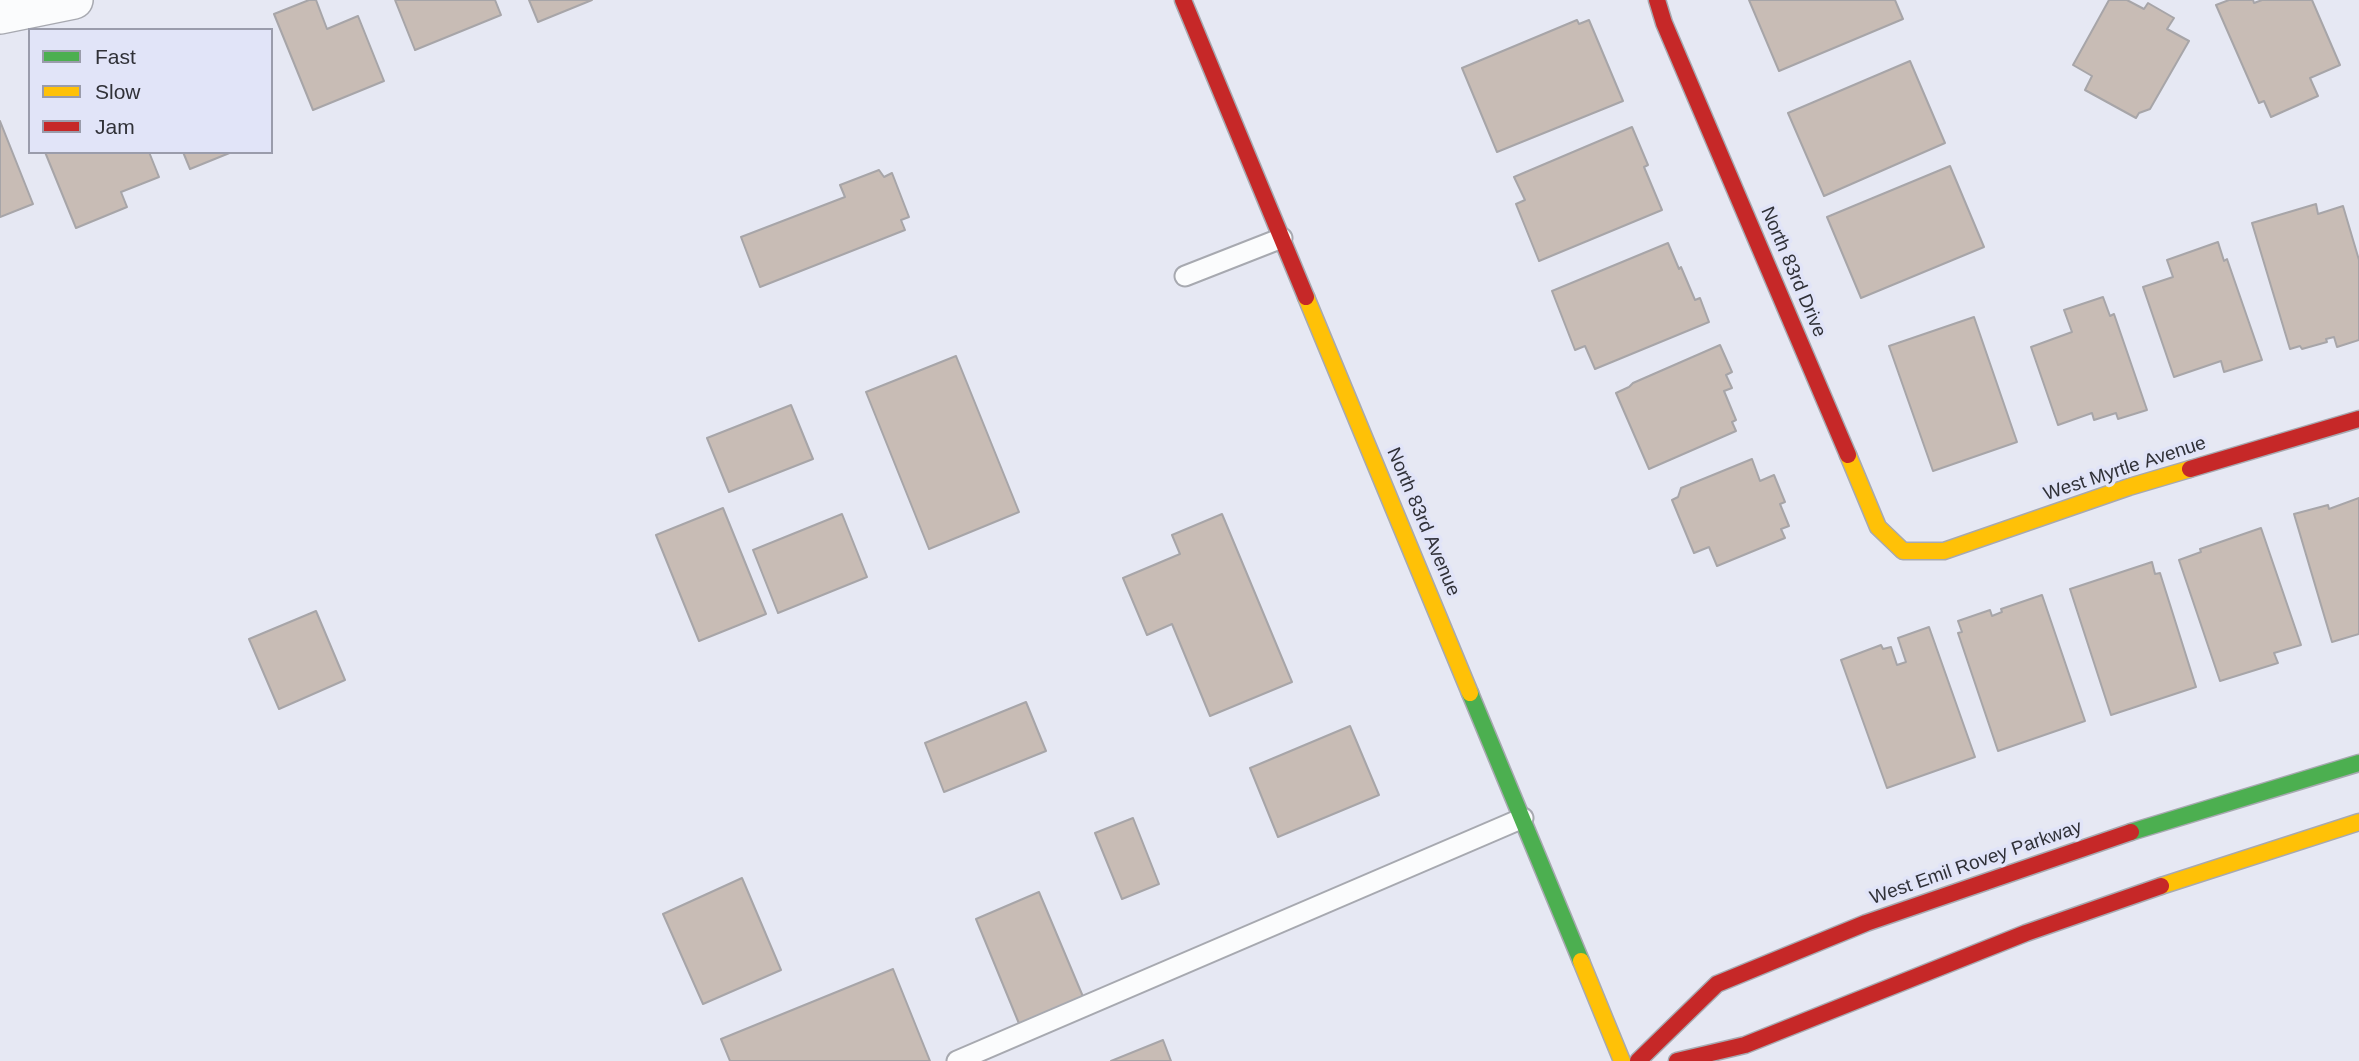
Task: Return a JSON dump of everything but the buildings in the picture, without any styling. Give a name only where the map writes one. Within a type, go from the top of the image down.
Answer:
[{"type":"street","points":[[0,15],[74,0]]},
{"type":"street","name":"North 83rd Avenue","points":[[1183,0],[1622,1061]]},
{"type":"street","name":"North 83rd Drive","points":[[1657,0],[1664,23],[1878,527],[1903,551]]},
{"type":"street","name":"West Myrtle Avenue","points":[[1903,551],[1944,551],[2129,487],[2359,419]]},
{"type":"street","name":"West Emil Rovey Parkway","points":[[1639,1061],[1717,984],[1866,923],[2040,862],[2359,763]]},
{"type":"street","points":[[1677,1061],[1745,1045],[2026,933],[2225,864],[2359,822]]},
{"type":"lane","points":[[1185,276],[1282,238]]},
{"type":"lane","points":[[957,1061],[1523,818]]},
{"type":"traffic: fast","points":[[1470,693],[1581,961]]},
{"type":"traffic: fast","points":[[2131,832],[2359,763]]},
{"type":"traffic: slow","points":[[1306,297],[1470,693]]},
{"type":"traffic: slow","points":[[1848,455],[1878,527],[1903,551],[1944,551],[2129,487],[2190,469]]},
{"type":"traffic: slow","points":[[2161,886],[2359,822]]},
{"type":"traffic: slow","points":[[1581,961],[1622,1061]]},
{"type":"traffic: jam","points":[[1183,0],[1306,297]]},
{"type":"traffic: jam","points":[[1657,0],[1664,23],[1848,455]]},
{"type":"traffic: jam","points":[[2190,469],[2359,419]]},
{"type":"traffic: jam","points":[[1638,1061],[1717,984],[1866,923],[2131,832]]},
{"type":"traffic: jam","points":[[1677,1061],[1745,1045],[2026,933],[2161,886]]}]
